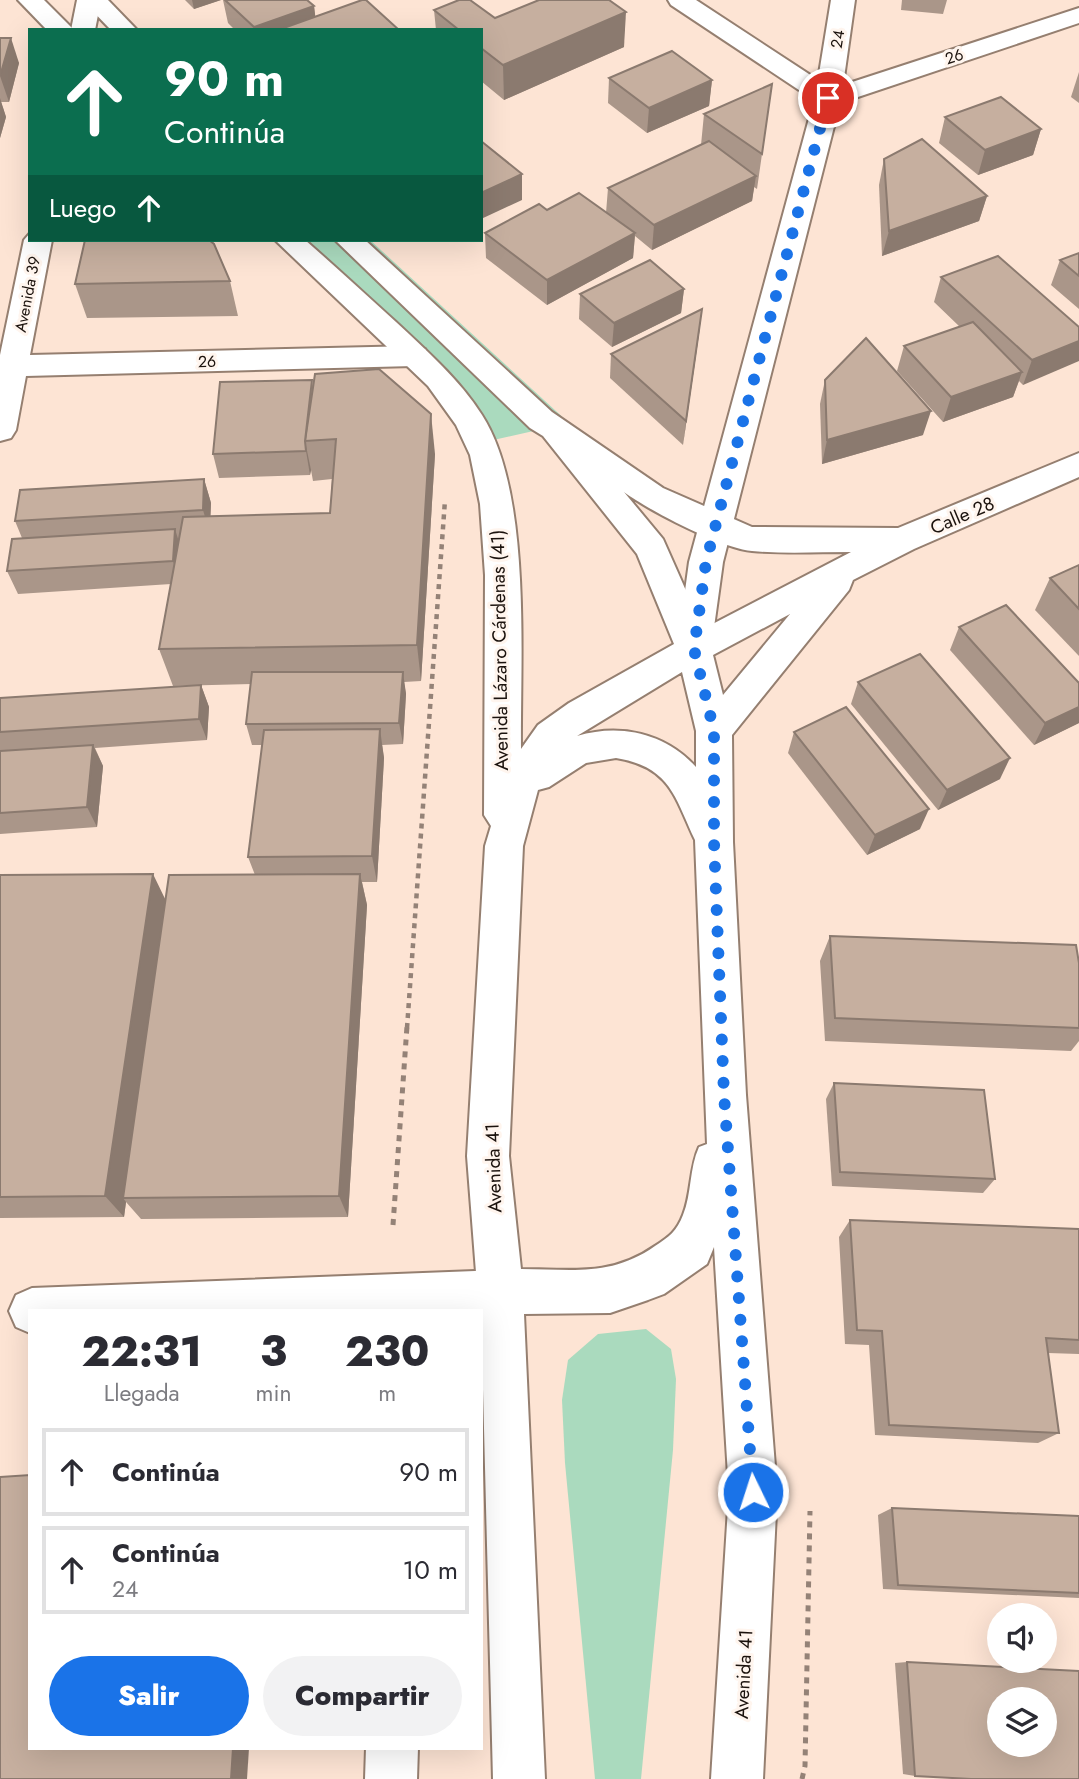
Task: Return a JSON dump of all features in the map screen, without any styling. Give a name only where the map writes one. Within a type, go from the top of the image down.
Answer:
[{"type":"main road","points":[[30,0],[60,28]]},
{"type":"main road","points":[[84,28],[91,0],[123,28]]},
{"type":"main road","points":[[680,0],[828,98]]},
{"type":"main road","name":"24","points":[[694,649],[706,562],[828,98],[843,0]]},
{"type":"main road","name":"26","points":[[828,98],[1079,15]]},
{"type":"main road","name":"Avenida 39","points":[[0,430],[6,366],[37,242]]},
{"type":"main road","name":"Avenida Lázaro Cárdenas (41)","points":[[291,242],[439,379],[470,421],[486,455],[496,504],[502,575],[504,846]]},
{"type":"main road","points":[[351,242],[541,420],[632,485],[716,526],[750,539],[902,540]]},
{"type":"main road","name":"26","points":[[6,366],[414,356]]},
{"type":"main road","points":[[555,430],[651,548],[694,649],[714,731]]},
{"type":"main road","name":"Calle 28","points":[[694,649],[902,540],[1079,464]]},
{"type":"main road","name":"Calle 28","points":[[714,731],[846,569]]},
{"type":"main road","name":"Avenida 41","points":[[519,1779],[501,1292],[488,1156],[504,846],[519,792],[531,764],[551,735],[582,713],[694,649]]},
{"type":"main road","name":"Avenida 41","points":[[714,731],[714,842],[724,1095],[753,1492],[737,1779]]},
{"type":"main road","points":[[519,792],[545,768],[578,747],[622,743],[648,749],[670,763],[691,788],[714,842]]},
{"type":"main road","points":[[80,1309],[501,1292],[610,1291],[648,1278],[691,1248],[706,1214],[724,1095]]},
{"type":"main road","points":[[483,1338],[501,1292]]},
{"type":"main road","points":[[0,1312],[28,1311]]},
{"type":"main road","points":[[391,1779],[393,1750]]},
{"type":"path","points":[[393,1225],[446,487]]},
{"type":"green space","points":[[294,242],[372,242],[569,423],[480,443],[439,379]]},
{"type":"green space","points":[[646,1329],[671,1349],[676,1379],[673,1450],[641,1779],[595,1779],[565,1463],[562,1400],[568,1360],[598,1334]]},
{"type":"building","points":[[225,0],[307,0],[314,6],[254,27]]},
{"type":"building","points":[[366,0],[397,28],[284,28]]},
{"type":"building","points":[[459,0],[470,0],[495,18],[539,0],[609,0],[626,12],[503,65],[483,50],[483,28],[456,28],[434,10]]},
{"type":"building","points":[[0,38],[11,38],[0,76]]},
{"type":"building","points":[[672,51],[712,80],[649,108],[609,78]]},
{"type":"building","points":[[772,84],[762,154],[704,114]]},
{"type":"building","points":[[1001,97],[1041,129],[985,150],[945,117]]},
{"type":"building","points":[[922,139],[987,196],[889,231],[884,159]]},
{"type":"building","points":[[709,141],[756,176],[654,225],[608,188]]},
{"type":"building","points":[[483,143],[522,174],[483,192]]},
{"type":"building","points":[[579,193],[635,233],[547,280],[485,233],[539,204],[547,210]]},
{"type":"building","points":[[85,242],[212,242],[230,281],[75,284]]},
{"type":"building","points":[[1079,253],[1079,276],[1060,260]]},
{"type":"building","points":[[998,256],[1079,327],[1079,341],[1032,360],[941,277]]},
{"type":"building","points":[[650,260],[684,289],[614,323],[580,294]]},
{"type":"building","points":[[702,309],[686,421],[611,354]]},
{"type":"building","points":[[973,322],[1022,372],[951,397],[904,346]]},
{"type":"building","points":[[866,338],[931,411],[827,440],[825,380]]},
{"type":"building","points":[[379,369],[431,414],[417,645],[159,649],[183,517],[330,513],[336,439],[305,441],[315,374]]},
{"type":"building","points":[[312,380],[306,451],[213,454],[220,382]]},
{"type":"building","points":[[204,479],[203,510],[15,521],[20,490]]},
{"type":"building","points":[[175,529],[173,561],[7,571],[12,539]]},
{"type":"building","points":[[1079,565],[1079,609],[1050,578]]},
{"type":"building","points":[[1006,605],[1079,683],[1079,707],[1045,723],[959,627]]},
{"type":"building","points":[[920,654],[1010,758],[947,790],[858,682]]},
{"type":"building","points":[[252,672],[403,672],[399,723],[246,724]]},
{"type":"building","points":[[201,685],[199,719],[0,732],[0,698]]},
{"type":"building","points":[[846,707],[929,809],[875,835],[794,732]]},
{"type":"building","points":[[380,729],[372,856],[248,857],[264,730]]},
{"type":"building","points":[[93,745],[87,807],[0,813],[0,751]]},
{"type":"building","points":[[153,874],[105,1196],[0,1197],[0,875]]},
{"type":"building","points":[[360,874],[339,1196],[123,1198],[169,875]]},
{"type":"building","points":[[830,936],[1076,945],[1079,963],[1079,1028],[835,1018]]},
{"type":"building","points":[[834,1083],[984,1090],[995,1179],[840,1172]]},
{"type":"building","points":[[850,1220],[1079,1229],[1079,1340],[1046,1338],[1059,1433],[889,1425],[882,1331],[857,1330]]},
{"type":"building","points":[[28,1475],[28,1750],[233,1750],[231,1779],[0,1779],[0,1477]]},
{"type":"building","points":[[892,1508],[1079,1516],[1079,1593],[898,1585]]},
{"type":"building","points":[[907,1662],[987,1666],[987,1673],[1079,1671],[1079,1779],[915,1776]]},
{"type":"route","points":[[753,1492],[724,1095],[714,842],[714,731],[694,649],[706,562],[828,98]]}]
